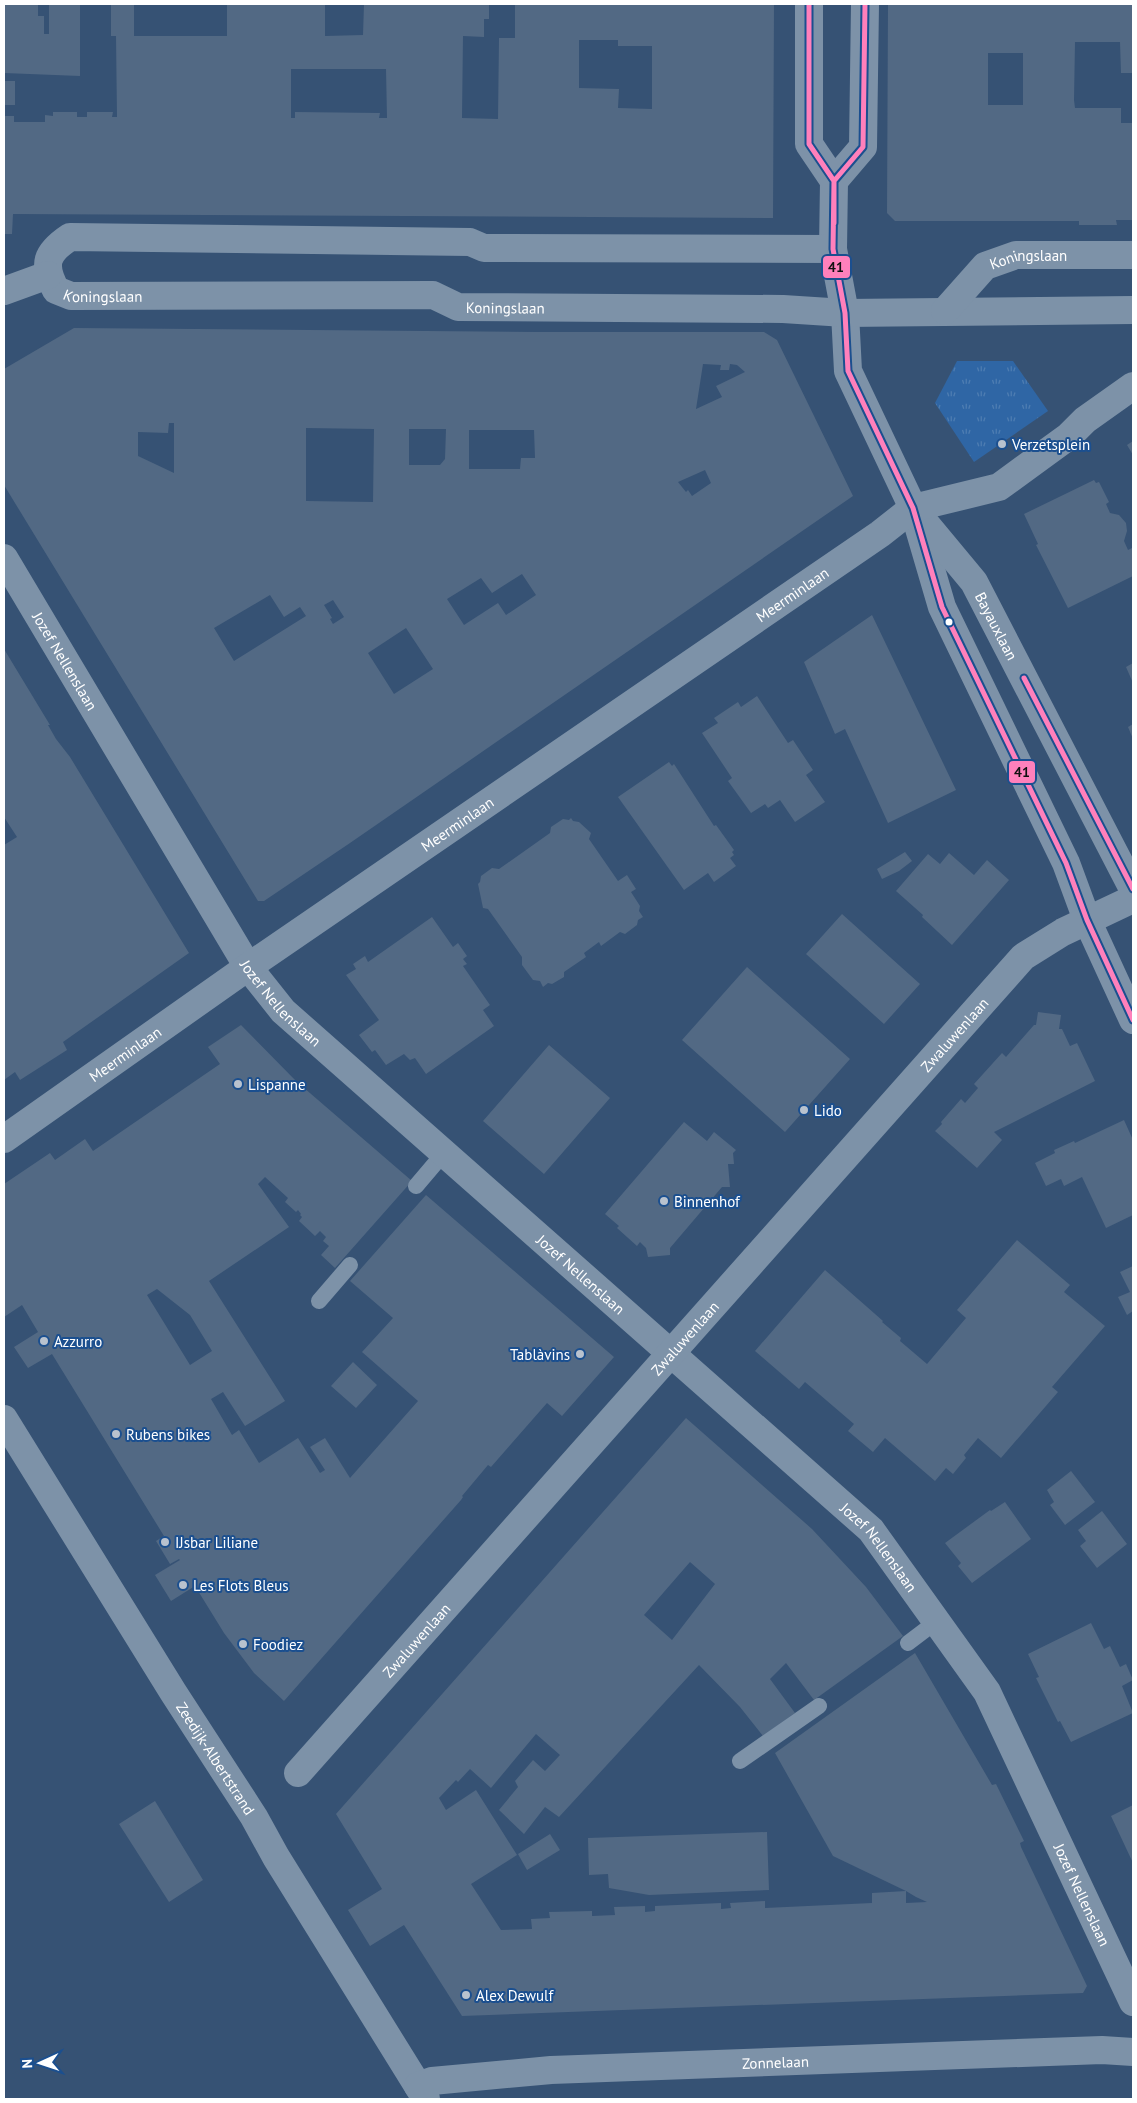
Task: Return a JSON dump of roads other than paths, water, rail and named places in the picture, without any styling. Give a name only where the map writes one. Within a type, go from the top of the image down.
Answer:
[{"type":"street","points":[[809,4],[809,144],[834,181],[863,147],[864,4]]},
{"type":"street","name":"Bayauxlaan","points":[[834,181],[834,249],[845,313],[848,371],[913,508],[942,607],[1066,863],[1087,920],[1133,1020]]},
{"type":"street","name":"Koningslaan","points":[[834,249],[484,248],[470,242],[70,238],[56,246],[49,254],[48,276],[56,290],[71,296],[433,295],[458,307],[783,309],[845,313],[1133,310]]},
{"type":"street","name":"Koningslaan","points":[[945,311],[985,266],[1016,255],[1133,255]]},
{"type":"street","name":"Koningslaan","points":[[4,291],[48,276]]},
{"type":"street","points":[[913,508],[999,487],[1070,436],[1085,420],[1133,386]]},
{"type":"street","name":"Bayauxlaan","points":[[913,508],[974,582],[1133,889]]},
{"type":"street","name":"Meerminlaan","points":[[4,1140],[248,967],[880,534],[913,508]]},
{"type":"street","name":"Jozef Nellenslaan","points":[[4,558],[248,967],[283,1011],[871,1530],[987,1692],[1133,2002]]},
{"type":"street","name":"Zwaluwenlaan","points":[[298,1773],[1023,957],[1063,932],[1133,899]]},
{"type":"street","name":"Zeedijk-Albertstrand","points":[[4,1419],[173,1692],[254,1817],[276,1857],[422,2093]]},
{"type":"street","name":"Zonnelaan","points":[[422,2093],[432,2081],[551,2070],[1102,2050],[1133,2052]]},
{"type":"lane","points":[[416,1186],[444,1153]]},
{"type":"lane","points":[[319,1301],[350,1265]]},
{"type":"lane","points":[[908,1643],[937,1622]]},
{"type":"lane","points":[[740,1761],[818,1706]]},
{"type":"place","name":"Verzetsplein","points":[[1002,444]]},
{"type":"place","name":"Lispanne","points":[[238,1084]]},
{"type":"place","name":"Lido","points":[[804,1110]]},
{"type":"place","name":"Binnenhof","points":[[664,1201]]},
{"type":"place","name":"Azzurro","points":[[44,1341]]},
{"type":"place","name":"Tablàvins","points":[[580,1354]]},
{"type":"place","name":"Rubens bikes","points":[[116,1434]]},
{"type":"place","name":"IJsbar Liliane","points":[[165,1542]]},
{"type":"place","name":"Les Flots Bleus","points":[[183,1585]]},
{"type":"place","name":"Foodiez","points":[[243,1644]]},
{"type":"place","name":"Alex Dewulf","points":[[466,1995]]}]
